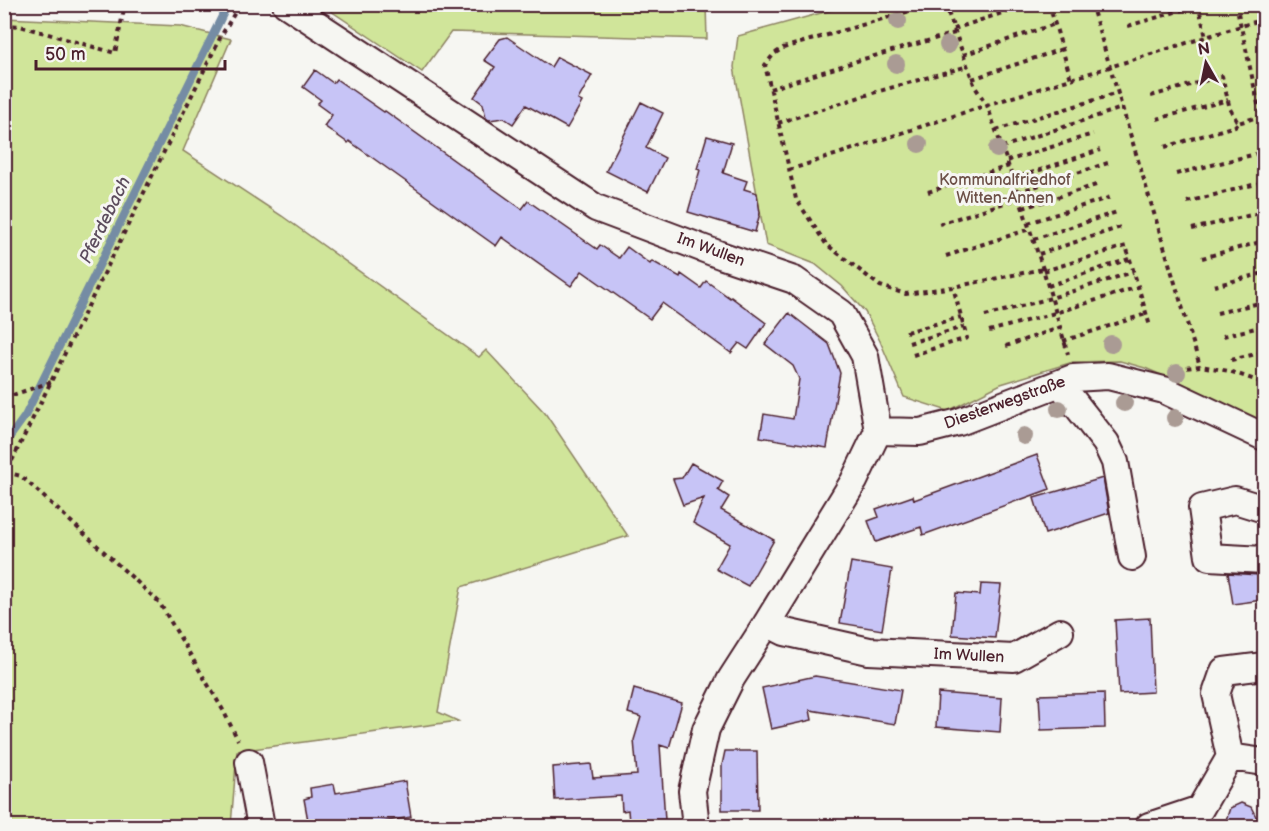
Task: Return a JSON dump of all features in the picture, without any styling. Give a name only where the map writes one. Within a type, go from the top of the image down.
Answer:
[{"type":"street","name":"Im Wullen","points":[[286,4],[596,208],[794,280],[841,313],[865,356],[878,431]]},
{"type":"street","name":"Diesterwegstraße","points":[[878,431],[920,432],[959,422],[1067,381],[1108,375],[1164,390],[1264,436]]},
{"type":"street","points":[[1067,381],[1070,397],[1106,443],[1116,462],[1132,557]]},
{"type":"street","points":[[696,826],[692,791],[706,729],[731,679],[854,481],[878,431]]},
{"type":"street","points":[[1264,509],[1235,500],[1202,508],[1209,557],[1264,560]]},
{"type":"street","name":"Im Wullen","points":[[767,623],[784,633],[869,651],[1014,658],[1060,632]]},
{"type":"street","points":[[1149,826],[1203,818],[1230,757],[1216,694],[1224,671],[1264,666]]},
{"type":"street","points":[[1230,757],[1264,762]]},
{"type":"street","points":[[249,762],[261,826]]},
{"type":"path","points":[[4,25],[20,26],[115,53],[125,4]]},
{"type":"path","points":[[240,4],[220,36],[5,474],[21,476],[159,602],[223,710],[249,762]]},
{"type":"path","points":[[934,4],[783,48],[774,54],[765,65],[796,199],[826,244],[880,286],[906,294],[1044,270],[1126,246],[1150,326]]},
{"type":"path","points":[[945,4],[975,87],[987,105],[1034,239],[1068,356],[1067,381]]},
{"type":"path","points":[[771,88],[955,31],[1029,4]]},
{"type":"path","points":[[1049,4],[1071,79]]},
{"type":"path","points":[[1091,4],[1200,366]]},
{"type":"path","points":[[1128,26],[1182,10],[1180,4]]},
{"type":"path","points":[[1198,4],[1206,38]]},
{"type":"path","points":[[1236,4],[1264,131]]},
{"type":"path","points":[[789,170],[987,105],[1264,19]]},
{"type":"path","points":[[963,55],[1055,24]]},
{"type":"path","points":[[972,79],[1062,49]]},
{"type":"path","points":[[778,123],[968,66]]},
{"type":"path","points":[[1150,96],[1222,76],[1230,109],[1238,123]]},
{"type":"path","points":[[996,130],[1118,93]]},
{"type":"path","points":[[1157,119],[1228,100]]},
{"type":"path","points":[[1002,147],[1122,108]]},
{"type":"path","points":[[1166,147],[1261,116]]},
{"type":"path","points":[[928,192],[1093,134]]},
{"type":"path","points":[[1013,179],[1100,150]]},
{"type":"path","points":[[1176,174],[1264,152]]},
{"type":"path","points":[[1018,192],[1108,163]]},
{"type":"path","points":[[1187,202],[1264,182]]},
{"type":"path","points":[[1023,208],[1096,185]]},
{"type":"path","points":[[1028,223],[1111,197]]},
{"type":"path","points":[[939,224],[1020,198]]},
{"type":"path","points":[[1034,239],[1118,212]]},
{"type":"path","points":[[1192,229],[1264,212]]},
{"type":"path","points":[[1038,254],[1121,227]]},
{"type":"path","points":[[946,256],[1030,229]]},
{"type":"path","points":[[1202,258],[1264,241]]},
{"type":"path","points":[[1048,286],[1130,259]]},
{"type":"path","points":[[985,316],[1133,272]]},
{"type":"path","points":[[1214,286],[1264,273]]},
{"type":"path","points":[[913,355],[967,338],[952,287]]},
{"type":"path","points":[[989,331],[1138,288]]},
{"type":"path","points":[[1217,313],[1264,302]]},
{"type":"path","points":[[1063,341],[1146,314]]},
{"type":"path","points":[[906,332],[961,317]]},
{"type":"path","points":[[1223,336],[1264,326]]},
{"type":"path","points":[[909,343],[964,327]]},
{"type":"path","points":[[1006,346],[1059,328]]},
{"type":"path","points":[[1231,360],[1264,352]]},
{"type":"path","points":[[4,398],[51,382]]},
{"type":"green space","points":[[322,5],[706,5],[707,39],[451,32],[422,72]]},
{"type":"green space","name":"Kommunalfriedhof Witten-Annen","points":[[850,5],[1264,5],[1264,425],[1180,383],[1145,368],[1120,361],[1073,362],[1001,384],[948,411],[904,397],[865,312],[842,286],[815,264],[766,245],[734,67],[738,36]]},
{"type":"green space","points":[[4,18],[180,26],[231,39],[183,151],[282,216],[479,357],[486,350],[545,413],[628,536],[461,587],[438,712],[458,721],[237,751],[231,826],[5,826]]},
{"type":"building","points":[[507,37],[551,67],[557,57],[592,75],[578,100],[582,102],[567,128],[526,105],[513,124],[504,118],[489,120],[486,118],[483,104],[474,97],[495,67],[484,60],[500,39]]},
{"type":"building","points":[[315,70],[333,83],[336,79],[385,111],[522,209],[528,201],[597,249],[600,245],[619,258],[627,247],[650,264],[652,261],[680,277],[681,274],[701,288],[706,281],[766,323],[748,349],[739,343],[731,353],[662,303],[650,319],[582,271],[571,286],[502,237],[496,246],[349,141],[348,143],[324,126],[332,115],[317,104],[321,100],[303,87]]},
{"type":"building","points":[[641,102],[663,113],[646,148],[665,158],[648,192],[606,171]]},
{"type":"building","points":[[707,136],[732,143],[723,173],[747,181],[744,189],[757,193],[760,213],[755,232],[688,212]]},
{"type":"building","points":[[789,313],[829,344],[840,373],[827,448],[760,437],[764,414],[793,419],[799,379],[793,366],[765,344]]},
{"type":"building","points":[[1037,455],[1050,489],[923,535],[921,527],[876,542],[868,521],[879,517],[876,509],[913,496],[914,500]]},
{"type":"building","points":[[691,463],[723,481],[718,490],[729,497],[721,510],[774,540],[748,586],[716,569],[730,544],[693,523],[704,498],[683,505],[673,479],[682,478]]},
{"type":"building","points":[[1103,478],[1109,513],[1045,534],[1034,498]]},
{"type":"building","points":[[851,562],[892,569],[882,630],[840,623]]},
{"type":"building","points":[[1228,573],[1259,575],[1262,600],[1233,604]]},
{"type":"building","points":[[981,584],[1001,585],[995,638],[952,635],[956,593],[980,595]]},
{"type":"building","points":[[1150,618],[1153,692],[1119,694],[1115,620]]},
{"type":"building","points":[[815,676],[901,690],[895,724],[810,710],[812,720],[771,729],[762,688]]},
{"type":"building","points":[[634,689],[682,703],[669,748],[660,745],[665,820],[629,822],[628,810],[622,811],[621,796],[555,800],[553,767],[591,764],[593,778],[637,775],[634,740],[641,717],[628,713]]},
{"type":"building","points":[[938,693],[1002,698],[1000,732],[936,727]]},
{"type":"building","points":[[1104,693],[1105,728],[1041,730],[1039,695]]},
{"type":"building","points":[[725,751],[757,751],[758,810],[722,810],[722,765]]},
{"type":"building","points":[[405,781],[411,817],[360,826],[309,826],[304,799],[311,797],[310,788],[334,784],[336,793]]},
{"type":"building","points":[[1241,803],[1251,807],[1261,826],[1224,826],[1230,808]]},
{"type":"waterway","name":"Pferdebach","points":[[4,445],[25,416],[228,4]]}]
